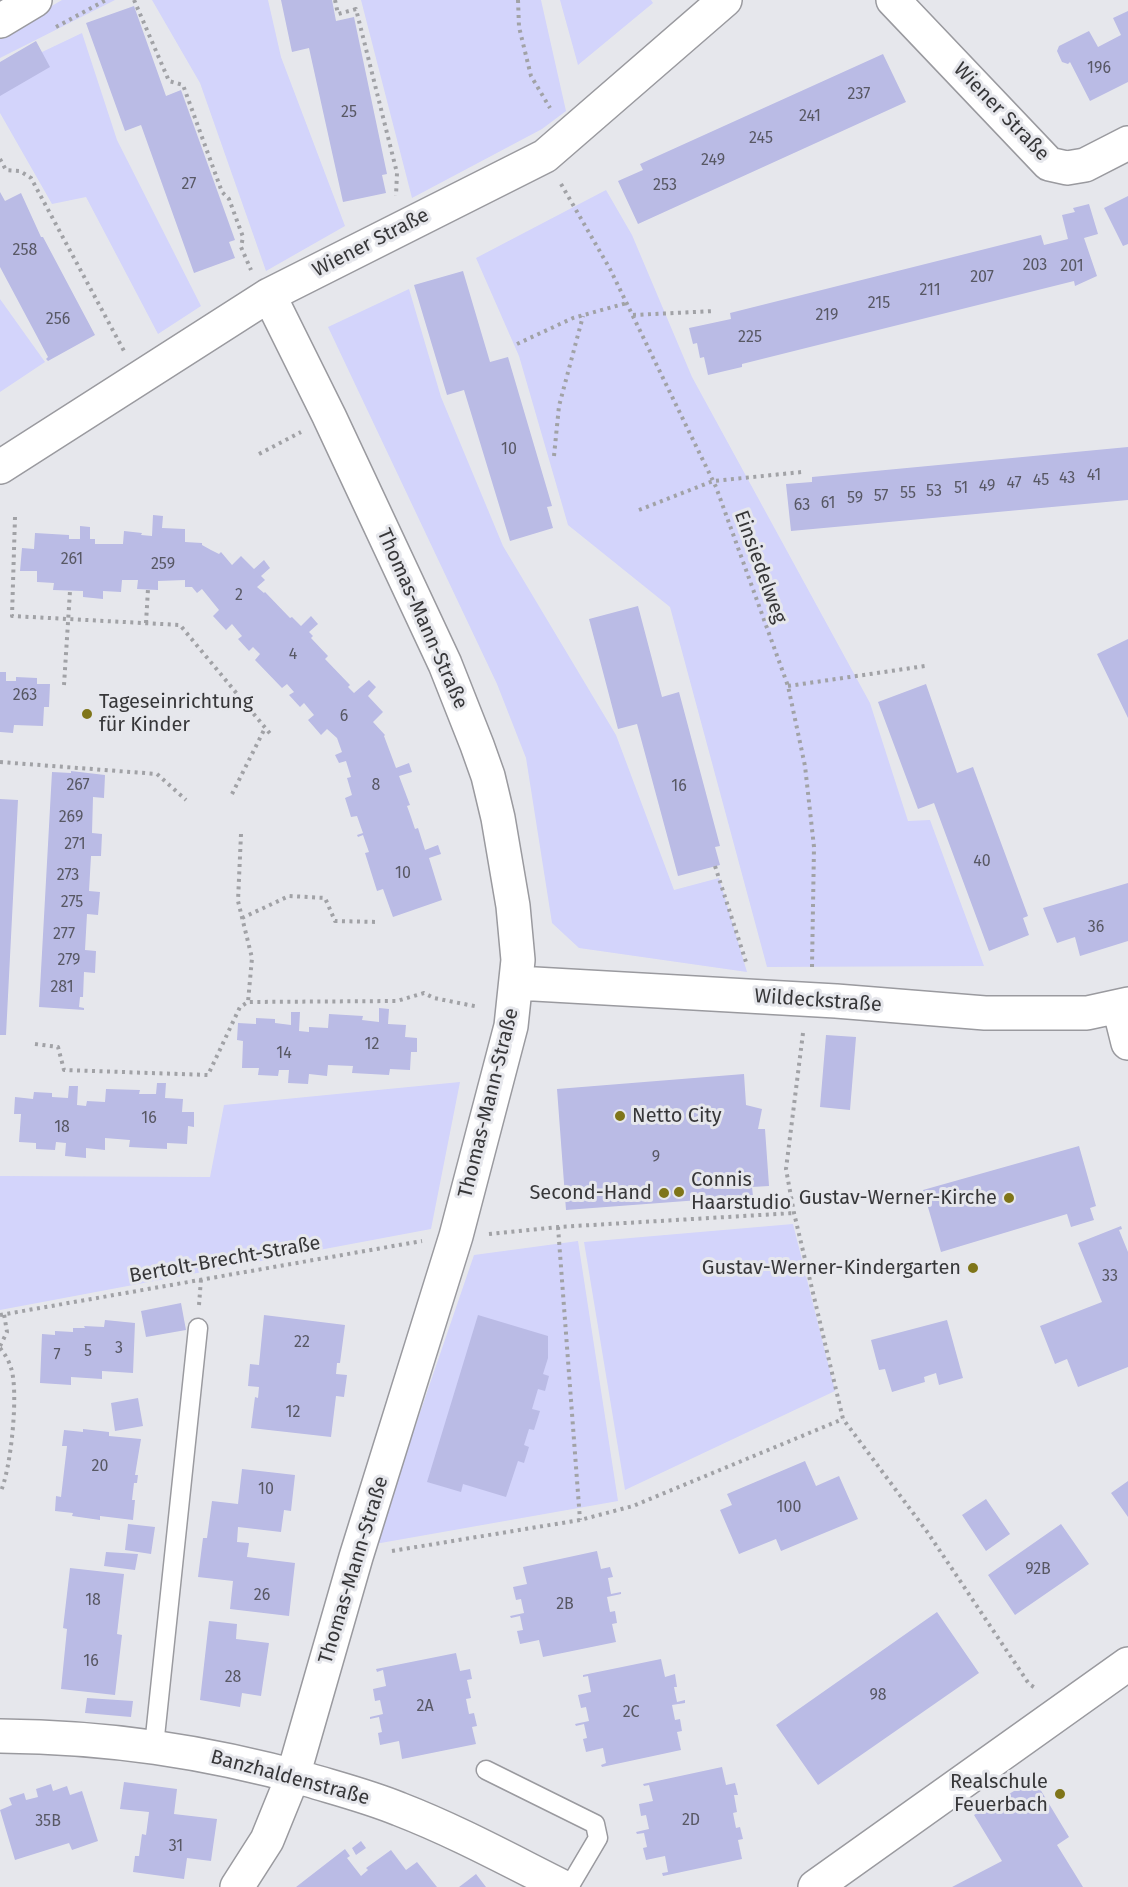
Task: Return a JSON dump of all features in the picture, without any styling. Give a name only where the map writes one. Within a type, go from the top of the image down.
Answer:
[{"type":"street","points":[[0,21],[35,0]]},
{"type":"street","name":"Wiener Straße","points":[[0,467],[267,296],[556,146],[725,0]]},
{"type":"street","name":"Wiener Straße","points":[[893,0],[1049,164],[1067,168],[1085,165],[1128,143]]},
{"type":"street","name":"Thomas-Mann-Straße","points":[[237,1887],[267,1840],[293,1776],[356,1557],[456,1236],[511,1026],[518,960],[513,906],[498,818],[488,776],[477,745],[440,653],[329,416],[267,296]]},
{"type":"street","name":"Wildeckstraße","points":[[517,983],[836,1001],[986,1013],[1087,1013],[1124,1005],[1128,1043]]},
{"type":"street","points":[[815,1887],[1128,1664]]},
{"type":"street","name":"Banzhaldenstraße","points":[[0,1736],[95,1739],[154,1746],[220,1758],[293,1776],[398,1808],[452,1831],[563,1887]]},
{"type":"lane","points":[[154,1746],[198,1328]]},
{"type":"lane","points":[[486,1770],[595,1824],[598,1838],[569,1887]]},
{"type":"path","points":[[134,0],[169,81],[183,85],[222,192],[229,199],[243,237],[241,247],[267,296]]},
{"type":"path","points":[[335,0],[338,14],[356,9],[397,173],[396,194],[405,226]]},
{"type":"path","name":"Einsiedelweg","points":[[518,0],[519,27],[531,76],[556,146],[610,269],[713,481],[788,686],[805,766],[814,846],[812,977],[837,978],[836,1001]]},
{"type":"path","points":[[0,159],[6,170],[20,171],[31,178],[138,378]]},
{"type":"path","points":[[517,344],[573,318],[627,303]]},
{"type":"path","points":[[633,315],[715,311]]},
{"type":"path","points":[[554,456],[559,406],[583,316]]},
{"type":"path","points":[[260,454],[307,429]]},
{"type":"path","points":[[639,510],[713,481],[802,472]]},
{"type":"path","points":[[15,517],[12,616],[180,625],[272,736]]},
{"type":"path","points":[[146,623],[148,589]]},
{"type":"path","points":[[64,685],[70,591]]},
{"type":"path","points":[[788,686],[925,666]]},
{"type":"path","points":[[232,794],[265,728]]},
{"type":"path","points":[[0,762],[157,774],[186,800]]},
{"type":"path","points":[[241,834],[238,901],[252,958],[248,1002]]},
{"type":"path","points":[[715,866],[758,998]]},
{"type":"path","points":[[242,918],[289,896],[325,898],[335,921],[378,921]]},
{"type":"path","points":[[35,1044],[58,1047],[64,1071],[208,1075],[240,1006],[248,1002],[397,1001],[424,993],[434,998],[480,1007]]},
{"type":"path","points":[[804,1029],[786,1169],[794,1213],[843,1419],[928,1533],[1029,1684],[1070,1705]]},
{"type":"path","name":"Bertolt-Brecht-Straße","points":[[2,1315],[382,1247],[456,1236],[558,1227],[794,1213]]},
{"type":"path","points":[[558,1227],[580,1520]]},
{"type":"path","points":[[0,1493],[6,1481],[10,1457],[13,1390],[12,1370],[0,1347],[7,1332],[2,1315]]},
{"type":"path","points":[[356,1557],[580,1520],[633,1506],[843,1419]]},
{"type":"shaded area","points":[[62,0],[115,0],[0,58],[0,36]]},
{"type":"shaded area","points":[[152,0],[268,0],[281,57],[345,226],[266,271],[200,83]]},
{"type":"shaded area","points":[[361,0],[541,0],[566,111],[542,129],[412,198]]},
{"type":"shaded area","points":[[560,0],[651,0],[653,3],[578,65]]},
{"type":"shaded area","points":[[82,33],[117,140],[201,306],[158,334],[86,197],[52,204],[0,113],[0,72]]},
{"type":"shaded area","points":[[606,190],[632,235],[692,377],[870,703],[908,821],[930,820],[984,966],[767,967],[670,607],[568,525],[519,356],[476,258]]},
{"type":"shaded area","points":[[409,289],[441,397],[503,546],[616,735],[674,890],[719,878],[747,972],[579,948],[552,923],[526,758],[497,684],[328,327]]},
{"type":"shaded area","points":[[0,299],[45,362],[0,392]]},
{"type":"shaded area","points":[[460,1082],[431,1229],[0,1310],[0,1176],[210,1177],[224,1105]]},
{"type":"shaded area","points":[[793,1224],[835,1391],[625,1490],[584,1242]]},
{"type":"shaded area","points":[[578,1241],[618,1501],[375,1544],[474,1255]]},
{"type":"building","points":[[281,0],[332,0],[336,21],[354,17],[387,174],[382,175],[386,193],[343,202],[309,48],[292,52]]},
{"type":"building","points":[[134,6],[166,96],[181,90],[235,240],[229,242],[235,258],[194,273],[141,125],[125,131],[86,23]]},
{"type":"building","points":[[1128,11],[1128,82],[1090,101],[1070,62],[1068,64],[1062,62],[1057,51],[1059,46],[1089,31],[1098,47],[1121,35],[1113,18]]},
{"type":"building","points":[[36,41],[50,67],[0,96],[0,62]]},
{"type":"building","points":[[883,54],[906,102],[638,224],[618,181],[643,170],[640,164]]},
{"type":"building","points":[[0,192],[5,201],[21,193],[41,237],[95,335],[48,361],[46,359],[48,357],[0,267]]},
{"type":"building","points":[[1128,196],[1128,244],[1123,246],[1104,208]]},
{"type":"building","points":[[1089,204],[1098,234],[1084,238],[1097,276],[1075,286],[1074,281],[742,364],[742,367],[708,375],[704,357],[700,358],[697,343],[693,344],[689,328],[731,319],[730,313],[1041,235],[1044,245],[1068,239],[1062,215],[1075,212],[1073,208]]},
{"type":"building","points":[[463,271],[490,362],[508,357],[552,506],[547,507],[553,528],[510,541],[464,390],[447,395],[414,285]]},
{"type":"building","points":[[1128,447],[1128,500],[791,531],[786,484],[812,482],[812,477]]},
{"type":"building","points":[[153,515],[163,516],[162,528],[185,529],[185,542],[202,543],[219,554],[221,552],[232,565],[241,556],[254,569],[264,560],[270,568],[261,576],[265,580],[257,587],[301,626],[311,616],[318,624],[309,632],[313,636],[311,638],[328,656],[325,659],[350,685],[348,687],[354,693],[369,680],[376,687],[368,696],[383,712],[373,722],[385,735],[396,768],[409,763],[412,772],[399,776],[410,805],[407,806],[415,829],[418,828],[425,850],[438,845],[441,854],[429,858],[442,900],[393,917],[383,889],[377,891],[365,853],[369,852],[363,835],[358,837],[357,835],[363,833],[357,816],[351,817],[345,798],[352,795],[347,778],[351,777],[346,761],[339,763],[335,755],[342,752],[337,738],[327,729],[321,735],[308,720],[314,715],[304,703],[300,707],[289,695],[294,692],[287,684],[282,688],[255,660],[260,654],[253,647],[249,651],[238,639],[242,636],[232,624],[226,630],[213,616],[219,610],[202,589],[197,593],[192,587],[185,587],[185,580],[158,581],[158,590],[137,589],[138,580],[122,580],[121,592],[103,591],[103,599],[83,597],[83,591],[53,590],[54,583],[37,582],[37,571],[20,571],[22,548],[34,549],[35,533],[69,535],[69,539],[80,539],[80,526],[90,527],[90,539],[95,539],[95,544],[123,544],[124,531],[152,536]]},
{"type":"building","points":[[638,606],[662,697],[679,692],[720,846],[715,847],[720,865],[678,876],[637,724],[618,729],[589,619]]},
{"type":"building","points":[[1128,639],[1128,718],[1097,654]]},
{"type":"building","points":[[0,672],[6,672],[6,681],[16,681],[16,677],[37,678],[37,684],[50,684],[49,707],[44,707],[43,726],[14,725],[13,733],[0,732]]},
{"type":"building","points":[[926,684],[957,773],[973,767],[1028,916],[1023,918],[1029,935],[989,951],[934,803],[918,809],[878,702]]},
{"type":"building","points":[[71,771],[105,775],[104,798],[93,797],[92,833],[102,834],[101,856],[91,856],[89,891],[100,892],[98,915],[87,914],[85,950],[96,951],[95,973],[84,972],[83,997],[80,997],[79,1007],[84,1010],[39,1007],[52,772],[71,773]]},
{"type":"building","points":[[0,799],[18,800],[6,1035],[0,1035]]},
{"type":"building","points":[[1128,883],[1128,941],[1080,956],[1075,937],[1057,943],[1043,908]]},
{"type":"building","points":[[379,1008],[389,1009],[388,1024],[406,1025],[405,1037],[417,1038],[417,1052],[411,1052],[410,1070],[390,1069],[389,1075],[352,1073],[353,1066],[328,1065],[327,1076],[309,1074],[308,1084],[288,1083],[289,1070],[279,1070],[278,1076],[258,1075],[259,1068],[242,1068],[243,1041],[237,1040],[238,1023],[256,1024],[256,1018],[275,1019],[275,1023],[291,1025],[291,1012],[300,1012],[299,1031],[309,1032],[309,1027],[328,1028],[329,1014],[363,1016],[362,1020],[379,1022]]},
{"type":"building","points":[[826,1035],[856,1037],[850,1110],[820,1107]]},
{"type":"building","points":[[744,1074],[746,1105],[762,1109],[758,1129],[765,1129],[769,1186],[752,1187],[753,1196],[566,1210],[557,1089]]},
{"type":"building","points":[[157,1083],[166,1083],[165,1098],[183,1099],[182,1112],[194,1112],[194,1127],[188,1126],[187,1144],[167,1143],[167,1149],[129,1147],[130,1140],[105,1138],[105,1150],[86,1148],[86,1158],[65,1156],[66,1143],[56,1142],[55,1150],[36,1149],[36,1143],[19,1142],[21,1114],[14,1114],[15,1097],[33,1099],[34,1092],[52,1093],[52,1097],[68,1098],[69,1086],[78,1086],[77,1105],[86,1106],[87,1101],[105,1102],[106,1089],[140,1090],[139,1094],[156,1094]]},
{"type":"building","name":"Gustav-Werner-Kirche","points":[[1079,1146],[1096,1206],[1090,1208],[1094,1220],[1071,1227],[1067,1214],[941,1252],[923,1190]]},
{"type":"building","points":[[1121,1226],[1122,1229],[1119,1230],[1128,1252],[1128,1367],[1078,1387],[1067,1359],[1055,1364],[1040,1326],[1102,1302],[1078,1243]]},
{"type":"building","points":[[181,1303],[186,1330],[146,1337],[141,1311]]},
{"type":"building","points":[[264,1315],[345,1325],[340,1363],[337,1363],[336,1374],[347,1375],[344,1397],[336,1396],[331,1437],[251,1428],[255,1397],[258,1398],[259,1387],[248,1386],[250,1364],[259,1365]]},
{"type":"building","points":[[478,1315],[548,1336],[548,1358],[543,1374],[549,1376],[545,1391],[538,1389],[532,1409],[540,1411],[534,1430],[529,1429],[524,1445],[529,1447],[524,1463],[518,1461],[506,1497],[463,1484],[461,1492],[427,1482]]},
{"type":"building","points":[[105,1320],[135,1323],[133,1373],[102,1371],[102,1379],[71,1377],[71,1385],[40,1383],[42,1334],[55,1335],[55,1331],[73,1332],[73,1328],[85,1328],[84,1326],[104,1327]]},
{"type":"building","points":[[947,1320],[963,1378],[939,1385],[936,1373],[924,1377],[925,1382],[892,1392],[885,1369],[879,1370],[871,1340]]},
{"type":"building","points":[[138,1398],[143,1426],[115,1431],[111,1403]]},
{"type":"building","points":[[83,1429],[109,1432],[109,1436],[141,1439],[135,1475],[138,1475],[137,1483],[134,1483],[132,1500],[135,1500],[133,1520],[100,1516],[100,1520],[55,1511],[56,1496],[61,1497],[67,1446],[62,1446],[64,1430],[83,1432]]},
{"type":"building","points":[[805,1461],[816,1486],[839,1476],[858,1519],[781,1551],[776,1539],[739,1554],[720,1510],[732,1505],[727,1494]]},
{"type":"building","points":[[242,1469],[295,1475],[291,1511],[284,1510],[281,1532],[238,1527],[237,1542],[249,1543],[247,1557],[295,1563],[289,1616],[230,1609],[233,1581],[198,1577],[203,1538],[207,1538],[212,1501],[238,1504]]},
{"type":"building","points":[[1128,1481],[1128,1517],[1111,1493]]},
{"type":"building","points":[[986,1499],[1010,1534],[986,1551],[962,1515]]},
{"type":"building","points":[[128,1524],[155,1527],[151,1554],[125,1550]]},
{"type":"building","points":[[1061,1524],[1089,1564],[1015,1615],[988,1575]]},
{"type":"building","points":[[597,1551],[601,1569],[610,1567],[613,1577],[608,1578],[611,1594],[621,1592],[621,1594],[607,1597],[610,1612],[615,1611],[617,1623],[612,1624],[616,1642],[543,1657],[539,1640],[520,1644],[517,1631],[523,1630],[520,1616],[511,1618],[510,1616],[524,1613],[521,1599],[516,1600],[513,1587],[527,1584],[523,1567]]},
{"type":"building","points":[[106,1552],[138,1554],[135,1570],[104,1566]]},
{"type":"building","points":[[70,1568],[124,1574],[117,1634],[122,1635],[115,1695],[61,1689],[67,1629],[63,1628]]},
{"type":"building","points":[[937,1612],[979,1673],[818,1785],[776,1725]]},
{"type":"building","points":[[209,1621],[237,1624],[236,1639],[269,1643],[261,1696],[242,1693],[240,1707],[200,1700]]},
{"type":"building","points":[[456,1653],[460,1671],[470,1669],[472,1679],[467,1680],[471,1698],[466,1699],[469,1714],[474,1713],[477,1726],[472,1727],[476,1744],[402,1759],[399,1741],[380,1745],[378,1733],[382,1732],[379,1717],[370,1719],[370,1717],[383,1714],[380,1700],[375,1701],[373,1689],[386,1686],[383,1670],[377,1672],[376,1669]]},
{"type":"building","points":[[661,1659],[665,1677],[675,1674],[677,1687],[674,1687],[677,1702],[685,1700],[685,1703],[672,1705],[675,1720],[680,1719],[682,1731],[677,1732],[681,1750],[602,1767],[601,1765],[606,1763],[603,1748],[586,1752],[583,1739],[587,1738],[584,1724],[576,1726],[575,1724],[589,1721],[586,1707],[581,1708],[578,1695],[591,1692],[588,1676],[583,1677],[583,1675]]},
{"type":"building","points":[[87,1698],[133,1701],[131,1717],[85,1713]]},
{"type":"building","points":[[722,1767],[726,1785],[735,1783],[738,1795],[734,1795],[737,1812],[733,1813],[736,1828],[740,1827],[743,1839],[738,1840],[742,1859],[663,1876],[662,1873],[668,1872],[665,1856],[646,1860],[643,1848],[647,1847],[644,1833],[637,1834],[636,1832],[649,1829],[646,1815],[641,1816],[639,1804],[653,1801],[649,1785],[644,1786],[643,1784]]},
{"type":"building","points":[[1034,1779],[1069,1837],[1057,1845],[1083,1887],[952,1887],[1002,1861],[974,1815]]},
{"type":"building","points":[[124,1782],[177,1789],[174,1814],[217,1819],[211,1861],[187,1858],[184,1879],[133,1872],[135,1856],[139,1856],[142,1834],[146,1835],[149,1812],[120,1809]]},
{"type":"building","points":[[51,1784],[53,1791],[67,1786],[70,1795],[82,1791],[98,1841],[72,1850],[69,1843],[15,1860],[0,1810],[12,1805],[9,1798],[24,1793],[26,1800],[38,1797],[36,1789]]},
{"type":"building","points":[[361,1841],[366,1848],[356,1855],[352,1848]]},
{"type":"building","points":[[345,1849],[350,1856],[347,1858],[361,1876],[368,1870],[366,1868],[391,1850],[406,1870],[417,1862],[437,1887],[296,1887]]},
{"type":"building","points":[[476,1874],[486,1887],[459,1887],[467,1881]]},
{"type":"place","name":"Tageseinrichtung für Kinder","points":[[87,714]]},
{"type":"place","name":"Netto City","points":[[620,1116]]},
{"type":"place","name":"Connis Haarstudio","points":[[679,1192]]},
{"type":"place","name":"Second-Hand","points":[[664,1193]]},
{"type":"place","name":"Gustav-Werner-Kirche","points":[[1009,1198]]},
{"type":"place","name":"Gustav-Werner-Kindergarten","points":[[973,1268]]},
{"type":"place","name":"Realschule Feuerbach","points":[[1060,1794]]}]
